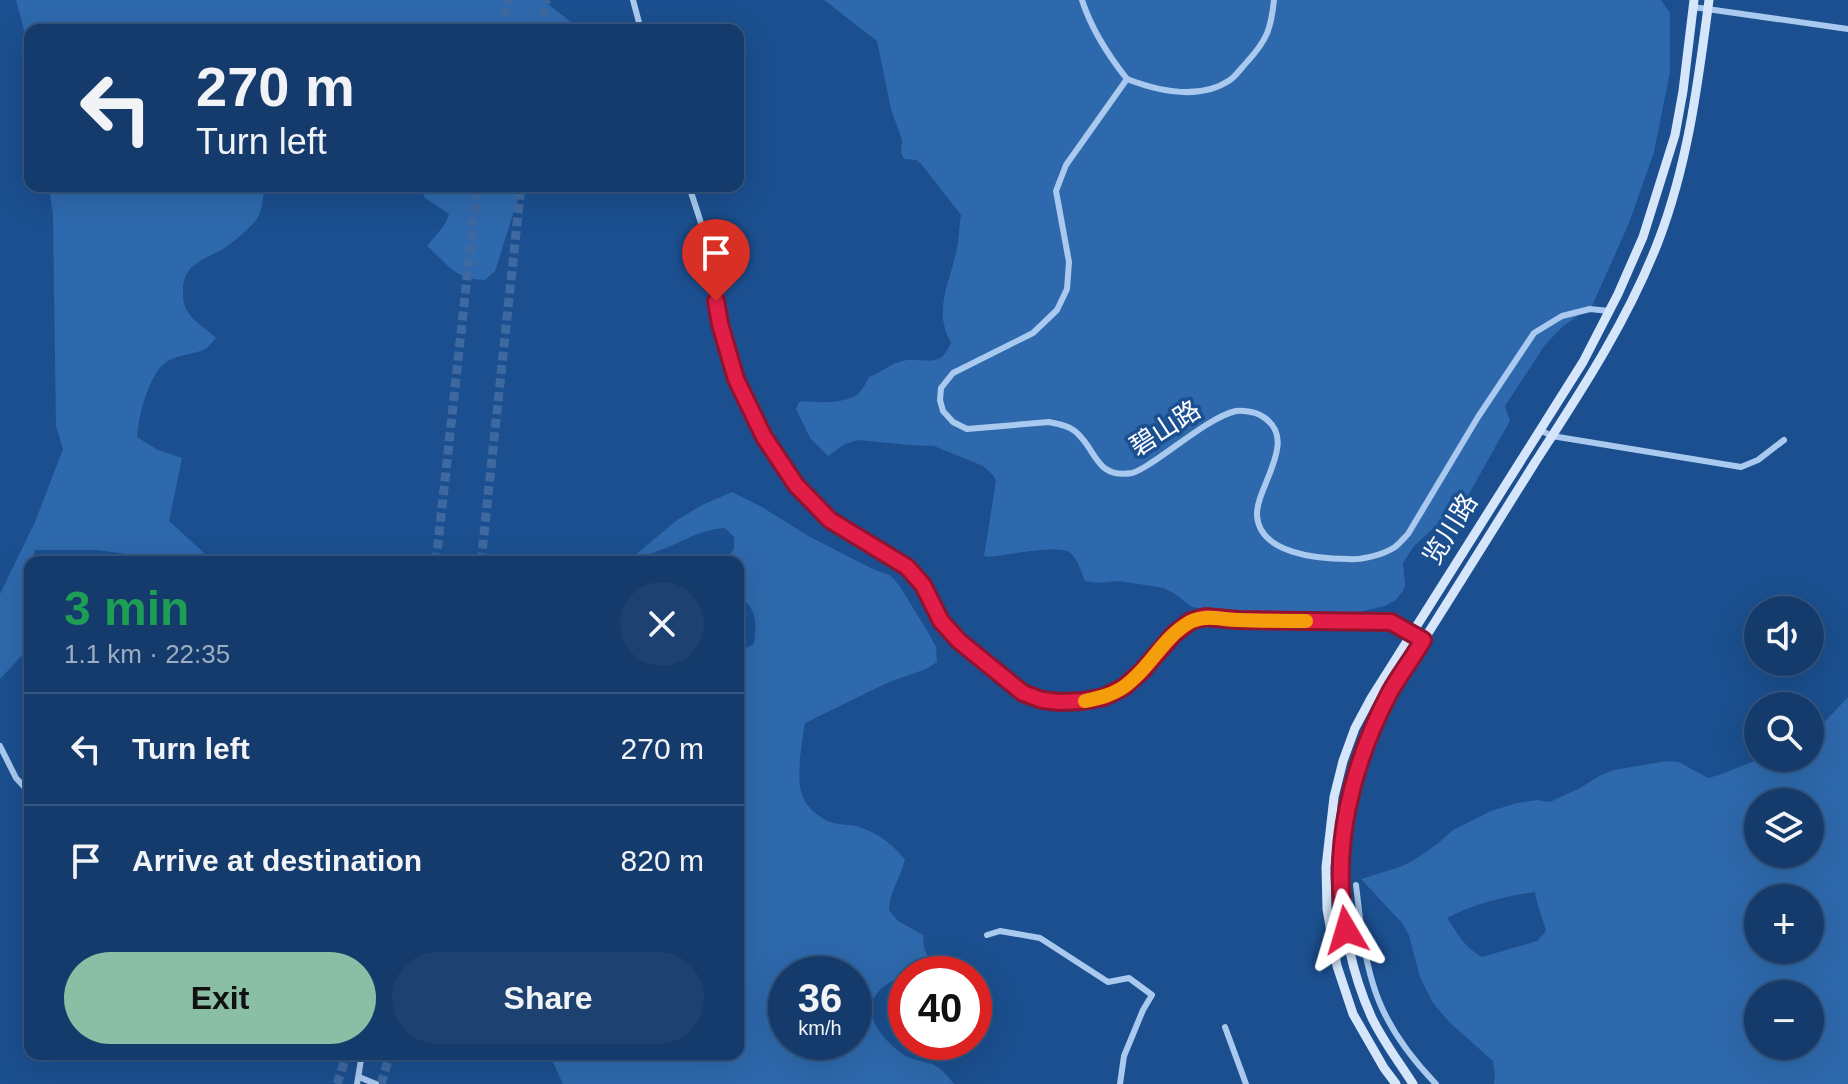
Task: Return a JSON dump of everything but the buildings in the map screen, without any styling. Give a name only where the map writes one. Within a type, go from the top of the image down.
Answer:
[{"type":"street","points":[[633,0],[639,24]]},
{"type":"street","points":[[1082,0],[1087,16],[1127,79],[1172,92],[1198,91],[1230,80],[1266,37],[1274,0]]},
{"type":"street","points":[[1694,4],[1848,29]]},
{"type":"street","name":"览川路","points":[[1396,1084],[1353,1014],[1337,966],[1327,909],[1325,882],[1334,797],[1343,761],[1355,728],[1410,633],[1583,362],[1609,311],[1643,237],[1675,135],[1694,4]]},
{"type":"street","name":"览川路","points":[[1413,1084],[1372,1018],[1360,986],[1342,911],[1342,848],[1354,778],[1366,744],[1392,690],[1595,369],[1633,299],[1658,243],[1689,138],[1708,5]]},
{"type":"street","name":"碧山路","points":[[1127,79],[1066,165],[1056,191],[1069,262],[1067,289],[1057,310],[1033,333],[953,373],[941,388],[943,411],[953,422],[967,429],[1049,422],[1063,424],[1077,433],[1100,466],[1114,473],[1134,473],[1220,417],[1239,411],[1260,415],[1273,427],[1278,442],[1257,515],[1261,528],[1269,539],[1285,551],[1351,560],[1395,547],[1408,534],[1478,417],[1534,333],[1562,316],[1590,309],[1609,311]]},
{"type":"street","points":[[691,192],[703,229],[720,324],[736,379],[764,437],[796,485],[830,520],[907,567],[923,585],[941,621],[959,641],[1023,693],[1060,702],[1104,697],[1124,687],[1142,671],[1174,634],[1191,621],[1205,617],[1391,622],[1423,640]]},
{"type":"street","points":[[1540,430],[1552,436],[1741,467],[1758,460],[1784,440]]},
{"type":"street","points":[[0,746],[16,778],[24,787]]},
{"type":"street","points":[[1325,882],[1341,882]]},
{"type":"street","points":[[1356,885],[1369,969],[1379,1000],[1405,1049],[1436,1084]]},
{"type":"street","points":[[987,935],[1000,931],[1040,938],[1108,982],[1129,978],[1152,995],[1124,1056],[1120,1084]]},
{"type":"street","points":[[1225,1027],[1246,1084]]},
{"type":"street","points":[[361,1060],[358,1080],[376,1084]]},
{"type":"shaded area","points":[[16,0],[543,0],[573,24],[24,24],[24,30]]},
{"type":"shaded area","points":[[824,0],[1661,0],[1670,13],[1670,72],[1654,152],[1629,223],[1592,306],[1563,326],[1545,345],[1505,406],[1510,421],[1461,508],[1414,546],[1403,563],[1403,591],[1396,600],[1385,606],[1337,617],[1285,620],[1192,607],[1164,588],[1119,581],[1085,581],[1075,558],[1064,550],[984,556],[996,481],[983,466],[934,446],[858,440],[845,444],[828,456],[810,438],[796,409],[799,402],[834,402],[851,398],[860,392],[869,377],[892,365],[907,360],[936,360],[947,351],[951,342],[943,320],[943,309],[961,215],[922,165],[917,160],[904,159],[901,153],[902,140],[891,109],[877,41]]},
{"type":"shaded area","points":[[50,192],[263,192],[258,217],[244,233],[230,245],[198,262],[184,279],[185,307],[216,338],[207,348],[170,360],[160,368],[146,396],[138,429],[137,437],[158,450],[182,458],[169,521],[204,553],[202,556],[142,556],[96,550],[35,550],[34,556],[24,556],[24,653],[0,679],[0,594],[35,522],[63,449],[56,426],[53,216]]},
{"type":"shaded area","points":[[422,192],[520,192],[495,271],[485,280],[459,274],[427,246],[443,227],[449,214],[425,198]]},
{"type":"shaded area","points":[[732,492],[810,537],[890,575],[929,634],[936,647],[937,662],[805,723],[800,781],[805,801],[818,815],[833,823],[855,826],[876,834],[905,860],[889,910],[898,921],[923,935],[928,956],[888,956],[888,984],[874,998],[873,1017],[888,1042],[888,1060],[929,1063],[954,1084],[563,1084],[552,1060],[744,1060],[744,649],[754,644],[755,629],[754,616],[744,600],[744,556],[729,556],[734,549],[734,537],[725,528],[713,529],[646,555],[634,556],[677,520]]},
{"type":"shaded area","points":[[1848,697],[1848,1084],[1494,1084],[1493,1061],[1450,1023],[1433,1003],[1420,977],[1409,935],[1402,923],[1361,879],[1414,860],[1453,830],[1491,811],[1517,803],[1550,802],[1614,770],[1667,761],[1679,762],[1708,778],[1744,765],[1744,772],[1824,772],[1824,723]],"holes":[[[1535,892],[1546,931],[1537,941],[1482,957],[1466,944],[1447,918],[1501,898]]]},
{"type":"tunnel","points":[[503,24],[508,0]]},
{"type":"tunnel","points":[[543,24],[546,0]]},
{"type":"tunnel","points":[[437,556],[476,192]]},
{"type":"tunnel","points":[[482,556],[520,192]]},
{"type":"tunnel","points":[[337,1084],[345,1060]]},
{"type":"tunnel","points":[[381,1084],[388,1060]]},
{"type":"slow traffic","points":[[1085,701],[1104,697],[1124,687],[1174,634],[1191,621],[1205,617],[1306,621]]},
{"type":"route","points":[[716,301],[736,379],[764,437],[796,485],[830,520],[907,567],[923,585],[941,621],[959,641],[1023,693],[1060,702],[1104,697],[1124,687],[1142,671],[1174,634],[1191,621],[1205,617],[1391,622],[1423,640],[1374,725],[1354,778],[1342,848],[1342,911],[1346,930]]}]
